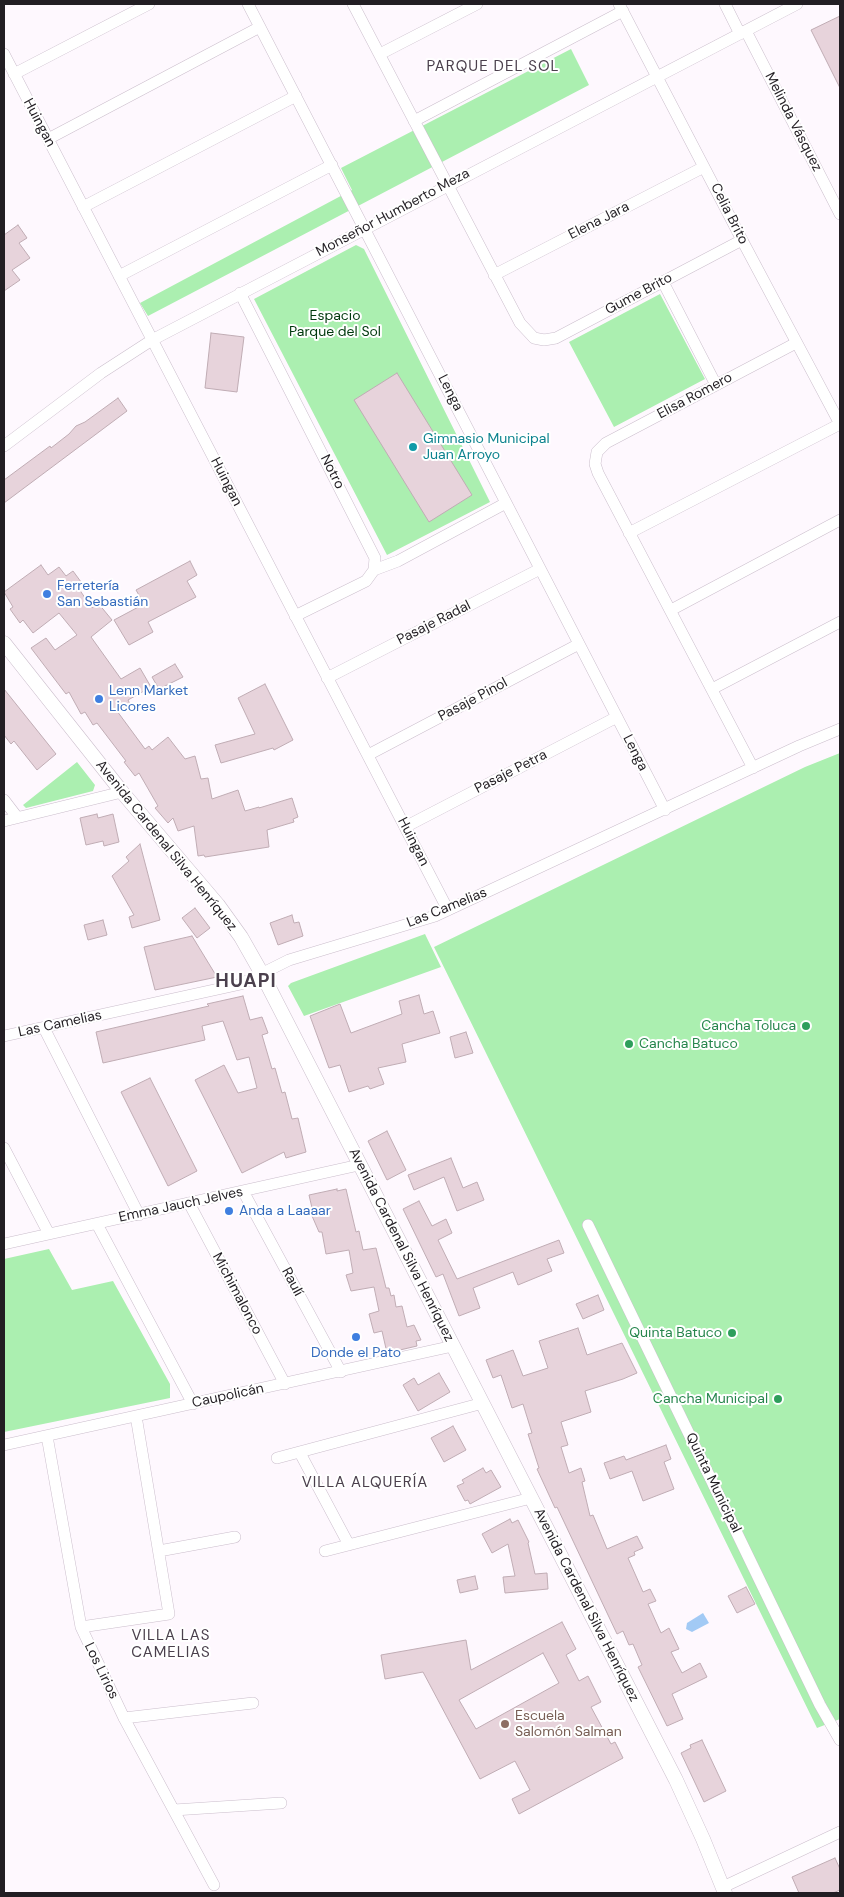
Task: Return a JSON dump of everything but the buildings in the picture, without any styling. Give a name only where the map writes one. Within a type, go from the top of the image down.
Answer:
[{"type":"street","points":[[14,74],[149,4]]},
{"type":"street","name":"Lenga","points":[[248,4],[665,810]]},
{"type":"street","points":[[353,4],[494,275]]},
{"type":"street","points":[[380,54],[477,4]]},
{"type":"street","name":"Melinda Vásquez","points":[[725,4],[743,32],[840,214]]},
{"type":"street","name":"Monseñor Humberto Meza","points":[[4,446],[115,364],[152,340],[448,184],[797,4]]},
{"type":"street","points":[[414,121],[622,8]]},
{"type":"street","name":"Celia Brito","points":[[622,8],[840,424]]},
{"type":"street","points":[[48,138],[260,27]]},
{"type":"street","name":"Huingan","points":[[4,54],[448,910]]},
{"type":"street","points":[[83,207],[296,96]]},
{"type":"street","points":[[119,276],[332,165]]},
{"type":"street","name":"Elena Jara","points":[[494,275],[704,167]]},
{"type":"street","name":"Gume Brito","points":[[494,275],[520,323],[534,338],[544,340],[556,338],[742,240]]},
{"type":"street","points":[[663,282],[716,385]]},
{"type":"street","name":"Notro","points":[[240,293],[373,552],[375,558],[374,570]]},
{"type":"street","name":"Elisa Romero","points":[[629,532],[598,474],[595,464],[597,452],[606,443],[796,343]]},
{"type":"street","points":[[753,768],[629,532],[840,424]]},
{"type":"street","points":[[295,616],[366,581],[374,570],[398,561],[506,503]]},
{"type":"street","points":[[670,610],[840,520]]},
{"type":"street","name":"Pasaje Radal","points":[[327,678],[540,568]]},
{"type":"street","points":[[712,689],[840,622]]},
{"type":"street","name":"Avenida Cardenal Silva Henríquez","points":[[4,643],[122,792],[218,905],[241,937],[262,974],[676,1780],[724,1890]]},
{"type":"street","name":"Pasaje Pinol","points":[[368,755],[579,644]]},
{"type":"street","name":"Pasaje Petra","points":[[405,827],[616,716]]},
{"type":"street","name":"Las Camelias","points":[[4,1036],[242,984],[295,958],[435,916],[840,729]]},
{"type":"street","points":[[4,820],[122,792]]},
{"type":"street","points":[[4,800],[17,817]]},
{"type":"street","points":[[44,1028],[139,1214]]},
{"type":"street","points":[[4,1148],[49,1234]]},
{"type":"street","name":"Emma Jauch Jelves","points":[[4,1244],[359,1165]]},
{"type":"street","name":"Raulí","points":[[243,1192],[340,1372]]},
{"type":"street","name":"Michimalonco","points":[[189,1203],[285,1384]]},
{"type":"street","points":[[97,1224],[193,1404]]},
{"type":"street","name":"Quinta Municipal","points":[[588,1225],[820,1704],[840,1740]]},
{"type":"street","name":"Caupolicán","points":[[4,1445],[453,1346]]},
{"type":"street","points":[[277,1458],[483,1403]]},
{"type":"street","points":[[81,1627],[169,1614],[136,1416]]},
{"type":"street","name":"Los Lirios","points":[[47,1436],[81,1627],[124,1718],[214,1885]]},
{"type":"street","points":[[300,1452],[349,1545]]},
{"type":"street","points":[[325,1551],[530,1498]]},
{"type":"street","points":[[159,1551],[235,1537]]},
{"type":"street","points":[[124,1718],[253,1704]]},
{"type":"street","points":[[174,1810],[281,1803]]},
{"type":"street","points":[[724,1890],[840,1832]]},
{"type":"green space","points":[[571,49],[589,85],[148,316],[140,303],[352,190],[341,168]]},
{"type":"green space","name":"Espacio Parque del Sol","points":[[356,245],[364,249],[490,502],[387,555],[254,299]]},
{"type":"green space","points":[[660,294],[705,379],[614,427],[569,342]]},
{"type":"green space","name":"Quinta Batuco","points":[[840,753],[840,1719],[817,1728],[434,947],[805,767]]},
{"type":"green space","points":[[77,762],[95,785],[93,791],[26,808],[23,805]]},
{"type":"green space","points":[[425,934],[441,967],[304,1016],[288,986],[291,983]]},
{"type":"green space","points":[[49,1249],[72,1290],[113,1281],[170,1384],[170,1398],[4,1432],[4,1259]]},
{"type":"water","points":[[703,1613],[709,1623],[692,1632],[686,1629],[687,1623]]},
{"type":"place","name":"Gimnasio Municipal Juan Arroyo","points":[[413,447]]},
{"type":"place","name":"Ferretería San Sebastián","points":[[47,594]]},
{"type":"place","name":"Lenn Market Licores","points":[[99,699]]},
{"type":"place","name":"Cancha Toluca","points":[[806,1026]]},
{"type":"place","name":"Cancha Batuco","points":[[629,1044]]},
{"type":"place","name":"Anda a Laaaar","points":[[229,1211]]},
{"type":"place","name":"Quinta Batuco","points":[[732,1333]]},
{"type":"place","name":"Donde el Pato","points":[[356,1337]]},
{"type":"place","name":"Cancha Municipal","points":[[778,1399]]},
{"type":"place","name":"Escuela Salomón Salman","points":[[505,1724]]},
{"type":"district","name":"PARQUE DEL SOL","points":[[493,67]]},
{"type":"district","name":"HUAPI","points":[[246,982]]},
{"type":"district","name":"VILLA ALQUERÍA","points":[[365,1483]]},
{"type":"district","name":"VILLA LAS CAMELIAS","points":[[171,1644]]}]
